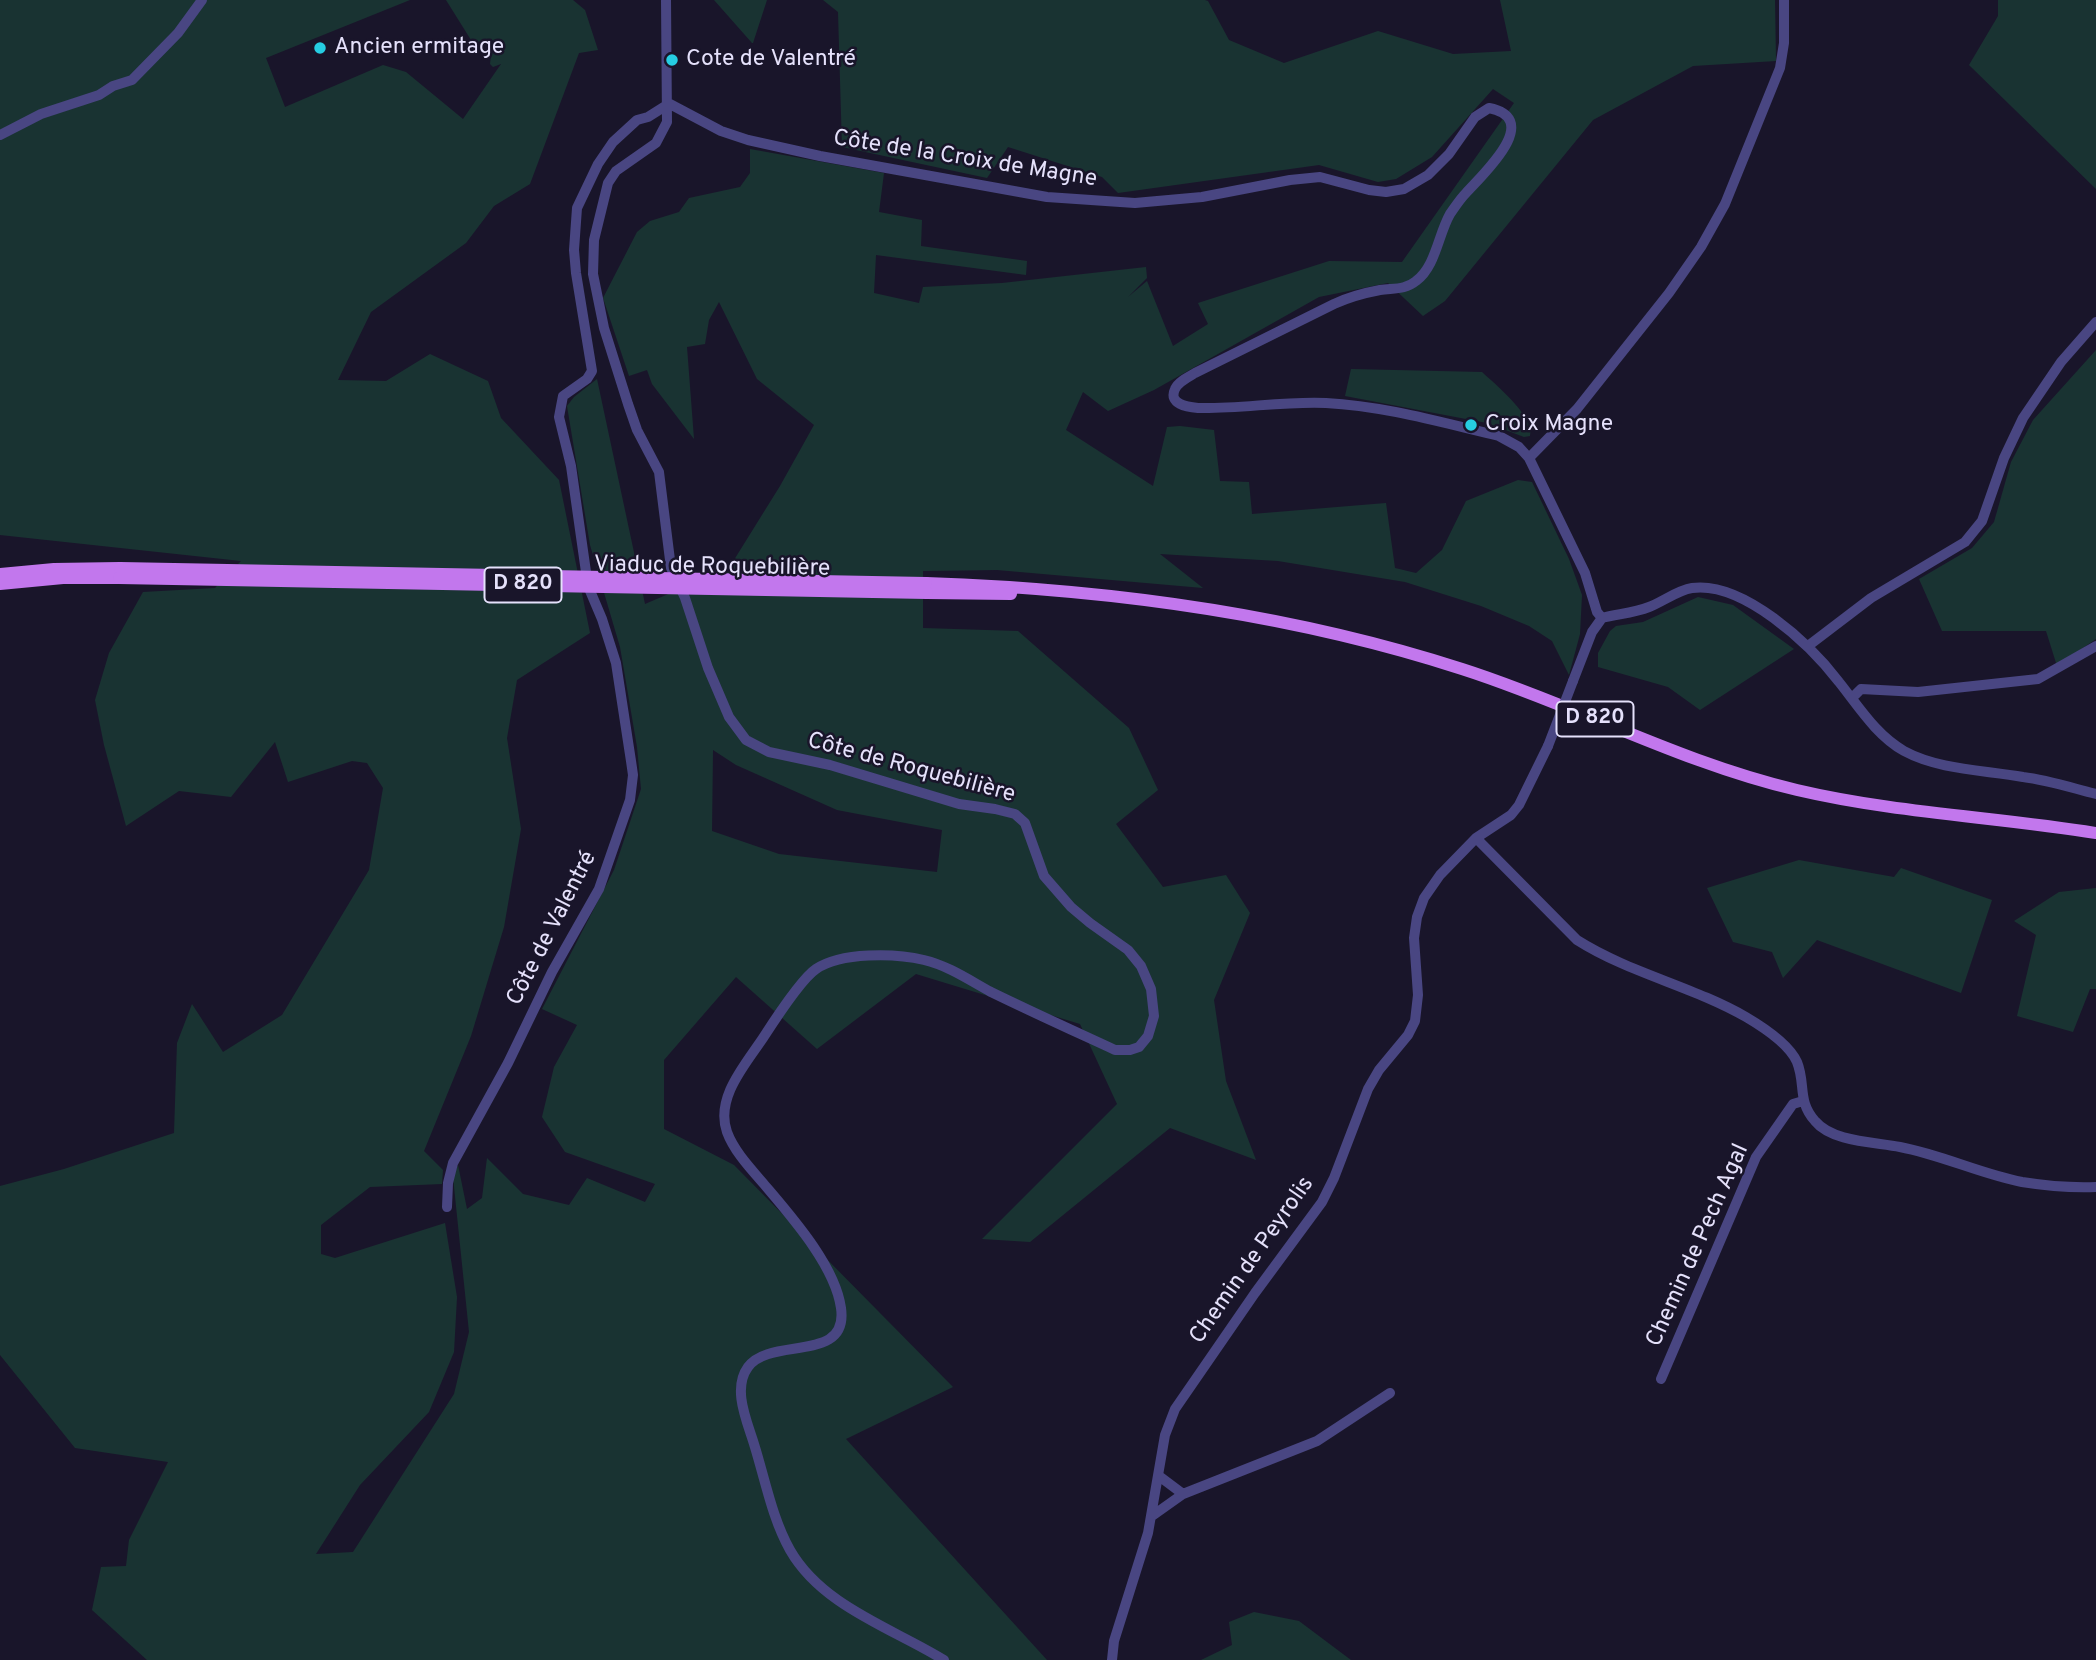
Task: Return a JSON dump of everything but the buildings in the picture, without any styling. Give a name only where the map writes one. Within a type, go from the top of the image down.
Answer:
[{"type":"main road","name":"D 820","points":[[0,574],[119,573]]},
{"type":"main road","name":"D 820","points":[[0,584],[119,573]]},
{"type":"main road","name":"Viaduc de Roquebilière","points":[[119,573],[927,588],[1160,602],[1319,629],[1394,648],[1536,695],[1736,773],[1795,790],[1855,802],[2096,833]]},
{"type":"street","points":[[0,135],[41,114],[99,95],[113,86],[132,80],[178,33],[202,0]]},
{"type":"street","points":[[648,117],[667,122],[666,0]]},
{"type":"street","points":[[1529,458],[1577,409],[1670,293],[1717,220],[1780,68],[1784,43],[1784,0]]},
{"type":"street","name":"Côte de Valentré","points":[[447,1207],[448,1183],[453,1163],[508,1062],[552,972],[599,889],[630,800],[633,775],[616,663],[588,586],[571,466],[559,417],[563,396],[587,379],[592,371],[576,274],[577,208],[598,164],[613,142],[637,120],[648,117],[667,104]]},
{"type":"street","name":"Côte de la Croix de Magne","points":[[667,104],[721,131],[748,140],[820,156],[1047,197],[1135,203],[1202,197],[1320,177],[1369,190],[1386,192],[1404,188],[1428,175],[1449,154],[1475,117],[1489,108],[1499,110],[1508,118],[1512,129],[1505,148],[1489,171],[1464,195],[1449,216],[1426,270],[1416,281],[1402,289],[1351,296],[1195,373],[1176,385],[1173,394],[1181,405],[1197,408],[1293,402],[1364,407],[1499,436],[1519,447],[1529,458],[1585,573],[1597,612],[1602,618]]},
{"type":"street","name":"Côte de Roquebilière","points":[[667,122],[656,143],[616,171],[608,183],[594,240],[593,274],[602,319],[628,404],[659,472],[671,568],[685,598],[708,668],[729,717],[746,740],[769,752],[830,765],[959,804],[1015,814],[1025,822],[1044,876],[1071,907],[1128,950],[1141,966],[1151,989],[1154,1016],[1148,1036],[1139,1048],[1130,1051],[1115,1050],[949,968],[924,960],[891,956],[836,959],[813,970],[780,1012],[734,1081],[726,1101],[727,1132],[734,1146],[796,1223],[822,1261],[835,1286],[841,1308],[841,1325],[832,1338],[815,1346],[765,1354],[750,1364],[741,1384],[741,1397],[778,1522],[791,1550],[807,1573],[827,1591],[853,1610],[944,1660]]},
{"type":"street","points":[[1808,646],[1871,598],[1965,542],[1982,522],[2004,458],[2023,418],[2061,362],[2096,322]]},
{"type":"street","points":[[1602,618],[1645,609],[1690,588],[1717,588],[1734,593],[1808,646],[1881,735],[1906,752],[1942,764],[2026,777],[2096,794]]},
{"type":"street","name":"Chemin de Peyrolis","points":[[1112,1660],[1114,1641],[1152,1516],[1165,1435],[1183,1394],[1322,1202],[1368,1090],[1379,1070],[1408,1035],[1415,1021],[1418,995],[1414,938],[1424,898],[1440,875],[1476,838],[1511,815],[1520,805],[1548,746],[1592,632],[1602,618]]},
{"type":"street","points":[[1852,698],[1861,689],[1918,692],[2039,679],[2096,646]]},
{"type":"street","points":[[1476,838],[1577,940],[1596,952],[1689,990],[1746,1017],[1787,1048],[1797,1063],[1804,1107],[1817,1125],[1843,1137],[1935,1155],[2019,1181],[2064,1188],[2096,1187]]},
{"type":"street","name":"Chemin de Pech Agal","points":[[1661,1379],[1756,1157],[1793,1104],[1803,1101]]},
{"type":"street","points":[[1152,1516],[1183,1494],[1317,1441],[1390,1393]]},
{"type":"street","points":[[1159,1476],[1183,1494]]},
{"type":"green space","points":[[0,0],[410,0],[266,58],[285,107],[383,65],[406,72],[463,119],[501,64],[493,67],[490,64],[493,40],[476,48],[446,0],[573,0],[585,10],[598,50],[579,53],[530,184],[494,206],[466,243],[371,312],[338,380],[386,381],[430,354],[488,381],[501,418],[559,480],[590,633],[517,680],[507,738],[521,829],[504,927],[471,1036],[424,1151],[443,1170],[442,1184],[370,1187],[321,1225],[321,1254],[335,1258],[445,1223],[457,1297],[454,1352],[429,1412],[360,1485],[316,1554],[353,1552],[454,1394],[469,1332],[453,1177],[458,1165],[467,1209],[482,1198],[487,1158],[523,1194],[569,1205],[587,1178],[645,1202],[655,1184],[565,1152],[542,1117],[554,1067],[577,1025],[542,1009],[614,870],[641,789],[637,747],[620,647],[590,545],[567,406],[597,379],[645,604],[729,568],[814,425],[757,379],[719,302],[709,320],[705,344],[687,347],[694,439],[652,384],[647,370],[629,376],[603,298],[637,232],[650,221],[679,212],[689,198],[740,187],[750,173],[750,149],[884,173],[879,212],[922,220],[921,246],[1027,261],[1026,275],[876,255],[874,293],[919,303],[923,287],[1002,283],[1146,267],[1147,278],[1128,297],[1147,281],[1173,346],[1208,324],[1198,303],[1329,261],[1402,262],[1514,103],[1493,89],[1432,157],[1396,179],[1378,182],[1319,165],[1118,193],[1102,177],[1008,147],[987,178],[842,147],[838,12],[823,0],[1205,0],[1229,40],[1284,63],[1378,31],[1453,54],[1511,51],[1500,0],[1775,0],[1776,61],[1693,66],[1593,120],[1445,301],[1423,316],[1388,283],[1319,297],[1154,390],[1108,411],[1083,392],[1066,430],[1153,486],[1167,427],[1214,430],[1220,481],[1249,482],[1252,514],[1386,503],[1395,568],[1416,573],[1442,550],[1466,501],[1518,480],[1532,482],[1569,559],[1582,595],[1580,634],[1569,675],[1552,641],[1529,626],[1481,606],[1405,582],[1278,561],[1160,554],[1203,588],[997,570],[923,571],[923,628],[1018,631],[1129,728],[1158,790],[1116,824],[1163,887],[1226,875],[1250,913],[1214,1000],[1226,1081],[1256,1160],[1170,1128],[1030,1242],[982,1239],[1117,1104],[1080,1024],[916,974],[817,1049],[736,977],[664,1060],[664,1129],[734,1165],[953,1387],[846,1439],[1047,1660],[147,1660],[92,1610],[101,1567],[126,1566],[129,1540],[168,1462],[75,1448],[0,1355],[0,1186],[64,1169],[174,1133],[177,1043],[192,1004],[223,1052],[282,1015],[369,870],[383,788],[367,763],[352,761],[288,782],[275,742],[231,797],[179,791],[126,826],[95,700],[109,653],[143,592],[215,588],[241,561],[0,535]],"holes":[[[713,750],[736,765],[837,810],[942,830],[937,872],[779,854],[712,831]]]},
{"type":"green space","points":[[714,0],[767,0],[753,43],[752,43]]},
{"type":"green space","points":[[1998,0],[2096,0],[2096,189],[1969,65],[1998,16]]},
{"type":"green space","points":[[2096,350],[2096,639],[2057,666],[2046,631],[1942,631],[1919,579],[1972,548],[1994,522],[2011,462],[2033,420]]},
{"type":"green space","points":[[1351,369],[1482,372],[1521,411],[1530,428],[1530,436],[1524,437],[1487,423],[1345,396]]},
{"type":"green space","points":[[1698,597],[1733,605],[1794,649],[1700,710],[1668,687],[1598,667],[1598,653],[1610,631],[1616,626],[1643,622]]},
{"type":"green space","points":[[1799,860],[1894,877],[1901,868],[1992,900],[1961,993],[1817,940],[1783,978],[1772,952],[1733,942],[1707,888]]},
{"type":"green space","points":[[2096,888],[2096,989],[2090,989],[2073,1032],[2017,1016],[2036,935],[2014,921],[2059,892]]},
{"type":"green space","points":[[1254,1612],[1299,1621],[1351,1660],[1201,1660],[1232,1645],[1229,1622]]},
{"type":"place","name":"Ancien ermitage","points":[[320,48]]},
{"type":"place","name":"Cote de Valentré","points":[[672,60]]},
{"type":"place","name":"Croix Magne","points":[[1471,425]]}]
